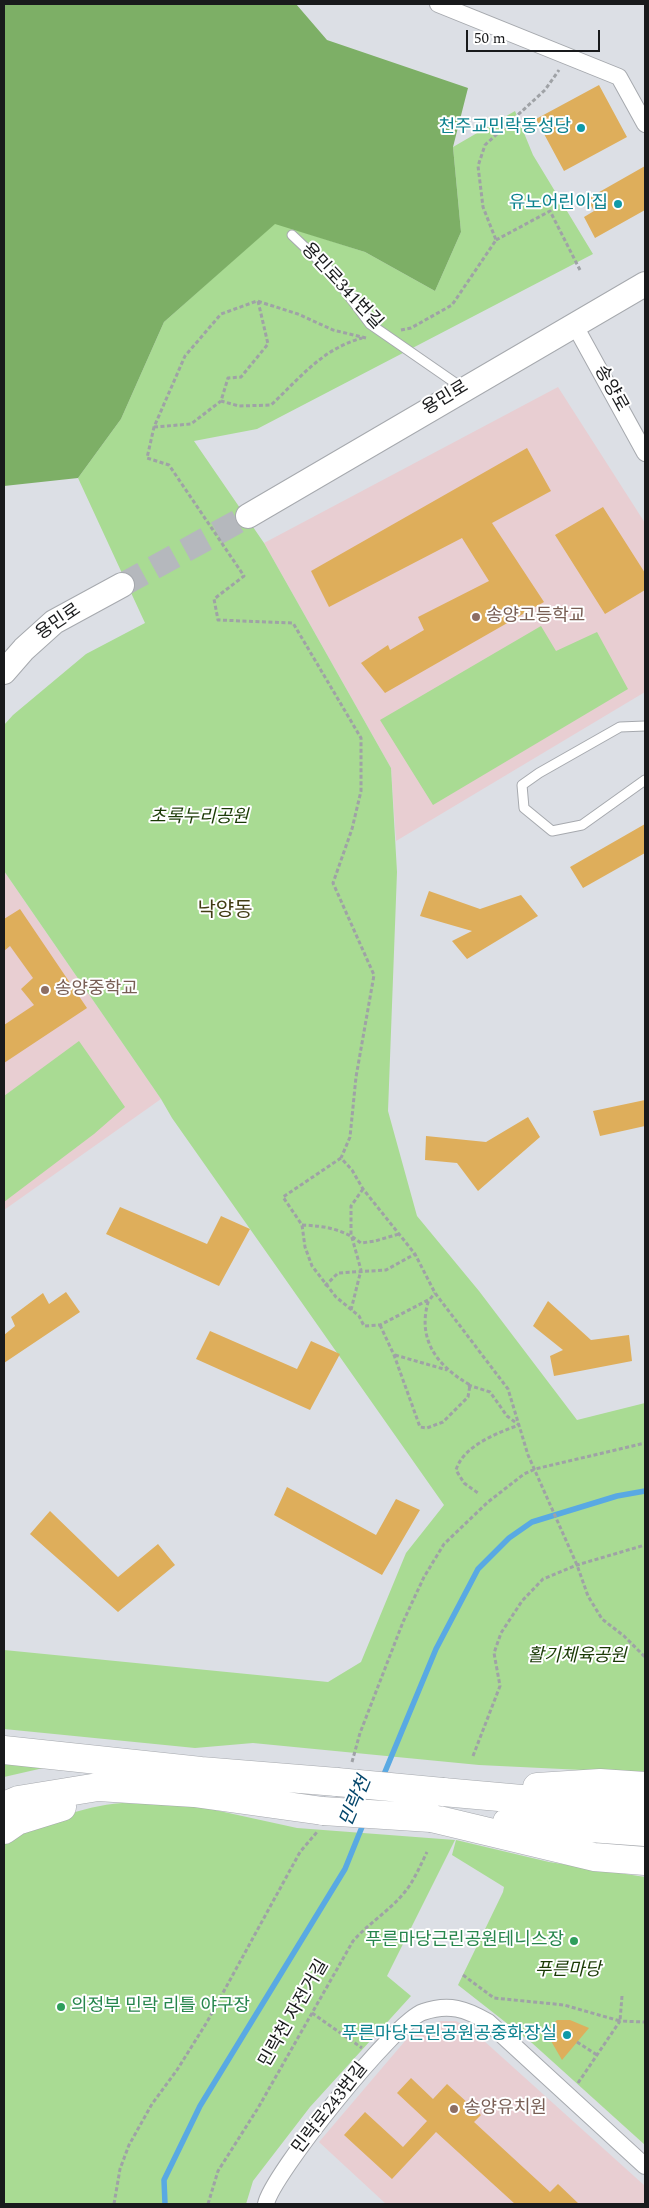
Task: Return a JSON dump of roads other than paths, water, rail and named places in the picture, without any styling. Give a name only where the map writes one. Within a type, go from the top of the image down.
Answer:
[{"type":"highway","points":[[4,1750],[198,1782],[323,1811],[645,1832]]},
{"type":"highway","points":[[4,1785],[82,1774],[198,1782]]},
{"type":"highway","points":[[4,1830],[17,1821],[84,1800],[198,1782]]},
{"type":"highway","points":[[4,1806],[18,1800],[98,1787],[198,1782],[337,1782],[645,1810]]},
{"type":"highway","points":[[443,1792],[600,1783],[645,1786]]},
{"type":"highway","points":[[431,1818],[594,1857],[645,1861]]},
{"type":"street","points":[[438,4],[619,77],[645,124]]},
{"type":"street","name":"용민로","points":[[248,516],[645,284]]},
{"type":"street","name":"송양로","points":[[574,324],[645,453]]},
{"type":"street","name":"용민로","points":[[4,672],[24,648],[54,622],[122,585]]},
{"type":"street","name":"민락로243번길","points":[[266,2204],[268,2195],[283,2170],[373,2055],[401,2027],[422,2012],[451,2007],[469,2011],[488,2022],[645,2166]]},
{"type":"lane","name":"용민로341번길","points":[[292,235],[331,272],[370,324],[464,389]]},
{"type":"lane","points":[[645,726],[620,727],[539,773],[522,785],[524,808],[552,831],[582,825],[645,780]]},
{"type":"waterway","name":"민락천","points":[[382,1779],[436,1649],[478,1569],[509,1538],[532,1522],[617,1496],[645,1491]]},
{"type":"waterway","name":"민락천","points":[[165,2204],[164,2180],[200,2106],[345,1869],[364,1822]]},
{"type":"tunnel","points":[[122,585],[248,516]]},
{"type":"place","name":"천주교민락동성당","points":[[581,128]]},
{"type":"place","name":"유노어린이집","points":[[618,204]]},
{"type":"place","name":"송양고등학교","points":[[476,617]]},
{"type":"place","name":"송양중학교","points":[[45,990]]},
{"type":"place","name":"푸른마당근린공원테니스장","points":[[574,1941]]},
{"type":"place","name":"의정부 민락 리틀 야구장","points":[[61,2007]]},
{"type":"place","name":"푸른마당근린공원공중화장실","points":[[567,2035]]},
{"type":"place","name":"송양유치원","points":[[454,2109]]},
{"type":"district","name":"낙양동","points":[[225,912]]},
{"type":"park label","name":"초록누리공원","points":[[199,818]]},
{"type":"park label","name":"활기체육공원","points":[[577,1657]]},
{"type":"park label","name":"푸른마당","points":[[568,1971]]}]
